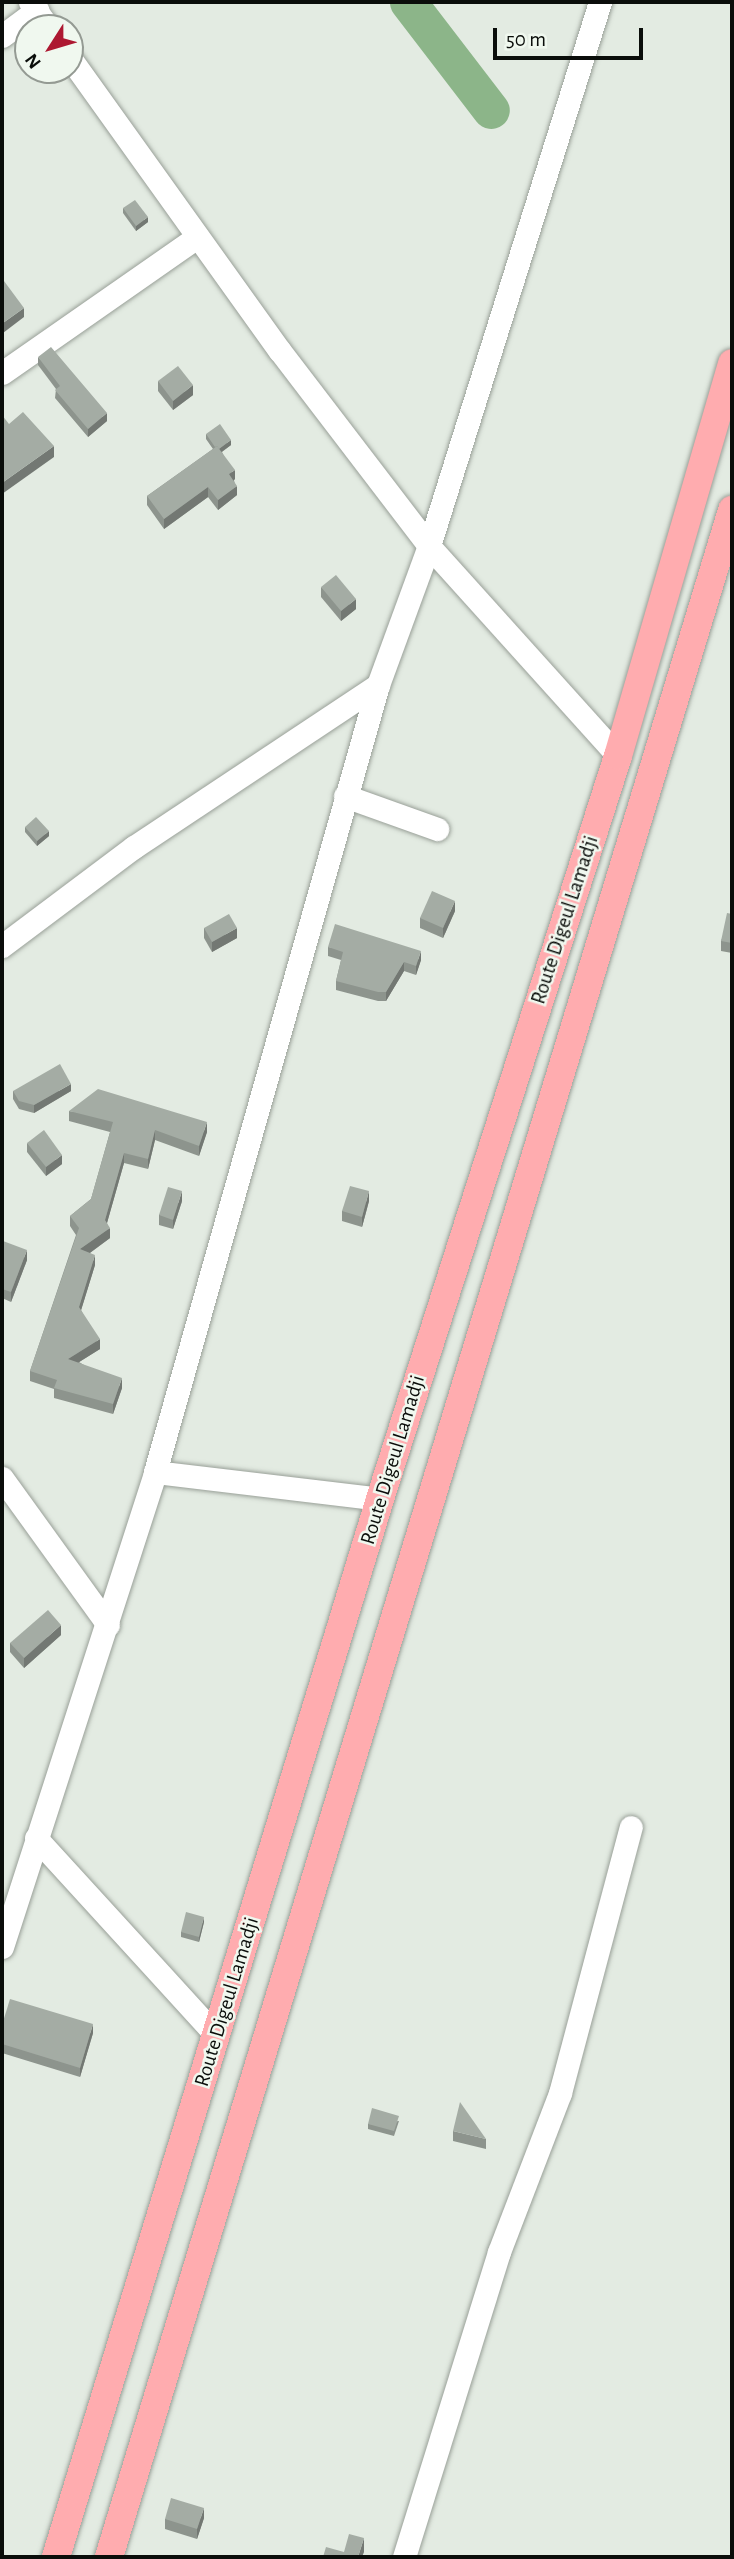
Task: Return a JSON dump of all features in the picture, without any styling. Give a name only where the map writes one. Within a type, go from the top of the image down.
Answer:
[{"type":"main road","name":"Route Digeul Lamadji","points":[[56,2557],[380,1499],[618,756],[732,363]]},
{"type":"main road","points":[[715,418],[732,440]]},
{"type":"main road","name":"Route Digeul Lamadji","points":[[109,2557],[732,510]]},
{"type":"street","points":[[2,1947],[108,1625],[155,1472],[378,685],[429,546],[600,2]]},
{"type":"street","points":[[2,36],[39,13]]},
{"type":"street","points":[[84,78],[197,237],[429,546],[618,756]]},
{"type":"street","points":[[2,373],[197,237]]},
{"type":"street","points":[[2,946],[134,847],[378,685]]},
{"type":"street","points":[[345,796],[437,829]]},
{"type":"street","points":[[155,1472],[380,1499]]},
{"type":"street","points":[[4,1486],[108,1625]]},
{"type":"street","points":[[404,2557],[499,2252],[560,2093],[632,1827]]},
{"type":"street","points":[[36,1838],[217,2036]]},
{"type":"street","points":[[2,1890],[25,1873]]},
{"type":"building","points":[[135,200],[148,217],[136,226],[123,208]]},
{"type":"building","points":[[4,281],[24,308],[3,323],[2,282]]},
{"type":"building","points":[[51,347],[107,413],[88,429],[55,390],[60,386],[38,357]]},
{"type":"building","points":[[178,366],[193,385],[173,401],[158,381]]},
{"type":"building","points":[[23,412],[54,446],[2,483],[2,415],[9,424]]},
{"type":"building","points":[[220,424],[231,440],[219,449],[206,434]]},
{"type":"building","points":[[217,446],[235,470],[229,474],[237,486],[218,500],[208,487],[164,519],[147,496]]},
{"type":"building","points":[[336,575],[356,599],[341,611],[321,587]]},
{"type":"building","points":[[36,817],[49,831],[37,841],[25,827]]},
{"type":"building","points":[[432,891],[455,901],[443,928],[420,918]]},
{"type":"building","points":[[727,913],[732,914],[732,943],[721,941]]},
{"type":"building","points":[[229,914],[237,928],[212,942],[204,928]]},
{"type":"building","points":[[335,924],[421,951],[416,966],[404,962],[386,992],[336,981],[343,952],[328,947]]},
{"type":"building","points":[[60,1064],[71,1084],[34,1105],[19,1101],[13,1091]]},
{"type":"building","points":[[98,1089],[207,1122],[199,1146],[155,1130],[148,1159],[124,1153],[105,1220],[110,1228],[80,1249],[95,1255],[79,1307],[100,1339],[68,1359],[122,1378],[113,1404],[54,1388],[57,1380],[30,1371],[79,1228],[70,1216],[91,1199],[113,1122],[69,1111]]},
{"type":"building","points":[[44,1130],[62,1155],[46,1167],[27,1143]]},
{"type":"building","points":[[350,1186],[369,1191],[362,1217],[342,1211]]},
{"type":"building","points":[[168,1187],[182,1191],[173,1220],[159,1215]]},
{"type":"building","points":[[3,1241],[27,1250],[11,1292],[2,1289]]},
{"type":"building","points":[[48,1610],[61,1625],[24,1658],[10,1643]]},
{"type":"building","points":[[186,1912],[204,1917],[199,1937],[181,1932]]},
{"type":"building","points":[[10,1999],[93,2024],[80,2068],[2,2044],[2,2025]]},
{"type":"building","points":[[460,2102],[486,2139],[453,2131]]},
{"type":"building","points":[[372,2108],[399,2116],[394,2131],[368,2124]]},
{"type":"building","points":[[171,2498],[204,2508],[197,2529],[165,2519]]},
{"type":"building","points":[[349,2534],[364,2538],[358,2557],[323,2557],[326,2547],[344,2552]]},
{"type":"waterway","points":[[408,2],[491,110]]}]
